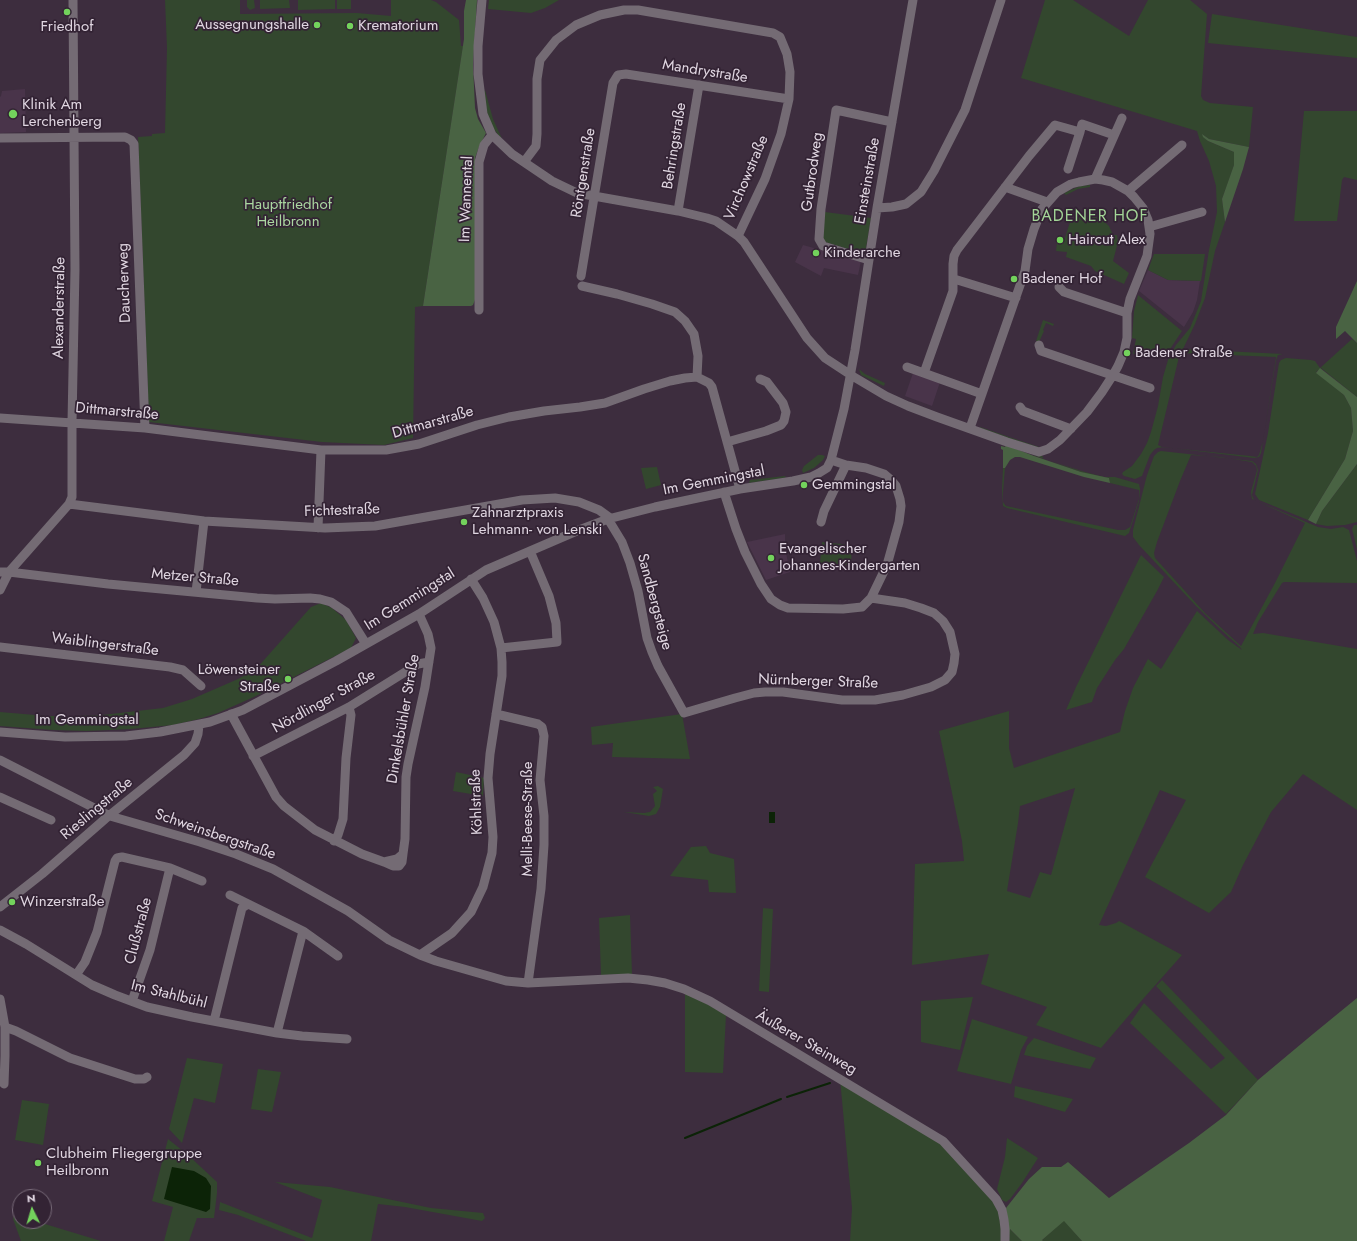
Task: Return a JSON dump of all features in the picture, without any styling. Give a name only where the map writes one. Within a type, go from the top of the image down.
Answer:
[{"type":"street","name":"Alexanderstraße","points":[[0,590],[5,572],[69,504],[73,489],[72,422],[75,269],[73,0]]},
{"type":"street","points":[[482,0],[478,46],[478,74],[483,114],[492,135],[512,154],[563,188],[577,193],[678,211],[716,221],[744,242],[807,338],[825,358],[850,375],[886,396],[908,406],[970,428],[1039,452],[1048,450],[1089,410],[1113,375],[1124,352],[1127,338],[1127,313],[1130,299],[1149,248],[1149,227],[1143,208],[1128,191],[1112,182],[1096,179],[1087,180],[1071,184],[1057,192],[1042,209],[1028,249],[1025,271],[970,428]]},
{"type":"street","name":"Einsteinstraße","points":[[831,460],[842,419],[850,375],[913,0]]},
{"type":"street","points":[[877,208],[906,204],[921,192],[925,186],[960,122],[1001,0]]},
{"type":"street","name":"Virchowstraße","points":[[524,162],[536,146],[537,79],[540,60],[556,40],[576,25],[600,15],[624,10],[638,10],[773,33],[780,37],[785,46],[789,63],[789,99],[781,134],[765,179],[738,236]]},
{"type":"street","name":"Mandrystraße","points":[[618,75],[626,74],[789,99]]},
{"type":"street","name":"Röntgenstraße","points":[[581,276],[613,83],[618,75]]},
{"type":"street","name":"Behringstraße","points":[[678,211],[699,85]]},
{"type":"street","name":"Gutbrodweg","points":[[869,260],[823,246],[819,239],[821,209],[836,110],[892,122]]},
{"type":"street","points":[[1096,179],[1122,118]]},
{"type":"street","points":[[1068,169],[1082,124],[1114,135]]},
{"type":"street","points":[[924,373],[953,291],[954,256],[957,250],[1055,125],[1080,132]]},
{"type":"street","name":"Im Wannental","points":[[479,310],[479,162],[484,145],[492,135]]},
{"type":"street","points":[[0,138],[74,137]]},
{"type":"street","name":"Daucherweg","points":[[74,137],[125,137],[132,141],[135,146],[145,428]]},
{"type":"street","points":[[1128,191],[1182,145]]},
{"type":"street","points":[[1005,187],[1047,202]]},
{"type":"street","points":[[1149,227],[1202,212]]},
{"type":"street","points":[[954,279],[1016,298]]},
{"type":"street","points":[[582,286],[652,304],[675,312],[685,321],[694,334],[698,356],[697,377],[712,387],[740,489]]},
{"type":"street","points":[[1059,288],[1064,292],[1127,313]]},
{"type":"street","points":[[1039,345],[1041,351],[1150,388]]},
{"type":"street","points":[[907,367],[982,394]]},
{"type":"street","name":"Dittmarstraße","points":[[0,418],[145,428],[321,450],[386,450],[412,445],[509,417],[605,403],[670,381],[697,377]]},
{"type":"street","points":[[727,442],[766,431],[781,425],[784,421],[786,412],[782,403],[767,382],[760,379]]},
{"type":"street","points":[[1020,407],[1021,410],[1025,412],[1071,429]]},
{"type":"street","points":[[318,528],[321,450]]},
{"type":"street","points":[[724,492],[738,535],[761,584],[772,599],[780,605],[788,608],[854,609],[862,607],[871,598],[887,565],[899,522],[901,506],[900,500],[896,486],[884,474],[866,468],[846,465],[831,460]]},
{"type":"street","name":"Im Gemmingstal","points":[[0,732],[65,737],[126,736],[160,732],[199,724],[232,714],[243,710],[336,661],[419,614],[471,579],[504,561],[609,519],[643,509],[724,492],[811,477],[827,468],[831,460]]},
{"type":"street","points":[[821,522],[824,511],[846,465]]},
{"type":"street","name":"Fichtestraße","points":[[69,504],[204,521],[318,528],[356,528],[538,498],[555,498],[579,502],[599,510],[609,519]]},
{"type":"street","name":"Sandbergsteige","points":[[609,519],[619,537],[630,563],[638,591],[647,638],[652,652],[684,713]]},
{"type":"street","points":[[196,592],[204,521]]},
{"type":"street","points":[[501,648],[557,642],[556,623],[549,596],[530,550]]},
{"type":"street","name":"Metzer Straße","points":[[5,572],[196,592],[275,599],[310,598],[332,602],[346,612],[366,644]]},
{"type":"street","name":"Köhlstraße","points":[[420,955],[452,933],[471,912],[483,887],[492,853],[492,830],[488,778],[490,754],[502,676],[501,648],[496,628],[489,610],[471,579]]},
{"type":"street","name":"Nürnberger Straße","points":[[684,713],[734,698],[760,693],[783,692],[842,700],[875,700],[903,695],[931,687],[945,680],[952,672],[955,654],[950,632],[943,621],[934,613],[905,603],[871,598]]},
{"type":"street","name":"Dinkelsbühler Straße","points":[[334,841],[392,866],[399,866],[402,862],[405,839],[406,777],[425,687],[431,648],[428,634],[419,614]]},
{"type":"street","name":"Waiblingerstraße","points":[[0,647],[170,667],[183,670],[201,686]]},
{"type":"street","name":"Nördlinger Straße","points":[[254,756],[349,707],[418,664],[429,662]]},
{"type":"street","points":[[232,714],[276,797],[284,806],[315,830],[334,841],[338,835],[343,819],[346,758],[352,714],[349,707]]},
{"type":"street","name":"Melli-Beese-Straße","points":[[496,714],[538,724],[542,726],[544,736],[540,780],[544,816],[544,845],[541,889],[528,983]]},
{"type":"street","name":"Rieslingstraße","points":[[0,907],[42,874],[190,749],[197,738],[199,724]]},
{"type":"street","name":"Schweinsbergstraße","points":[[0,760],[110,816],[212,846],[273,869],[348,911],[390,940],[420,955],[506,981],[528,983]]},
{"type":"street","points":[[0,797],[51,820]]},
{"type":"street","points":[[76,975],[85,962],[97,932],[114,863],[117,858],[122,857],[170,868],[202,881]]},
{"type":"street","name":"Clußstraße","points":[[132,1001],[150,950],[170,868]]},
{"type":"street","points":[[230,895],[303,931],[338,956]]},
{"type":"street","points":[[214,1021],[242,908],[248,904]]},
{"type":"street","name":"Im Stahlbühl","points":[[0,930],[102,990],[132,1001],[168,1012],[277,1033],[347,1039]]},
{"type":"street","points":[[277,1033],[303,931]]},
{"type":"street","name":"Äußerer Steinweg","points":[[528,983],[628,978],[648,980],[684,989],[710,1001],[943,1141],[996,1199],[1002,1210],[1006,1230],[1005,1241]]},
{"type":"street","points":[[0,999],[4,1027],[4,1084]]},
{"type":"street","points":[[4,1027],[16,1031],[65,1056],[82,1062],[135,1079],[144,1079],[147,1077]]},
{"type":"shaded area","points":[[466,0],[477,0],[473,65],[475,108],[478,119],[486,133],[475,158],[476,297],[473,305],[471,306],[423,306],[464,39],[464,11]]},
{"type":"shaded area","name":"Klinik Am Lerchenberg","points":[[25,89],[26,132],[0,133],[0,97],[2,91]]},
{"type":"shaded area","points":[[1202,134],[1209,139],[1249,147],[1225,222],[1222,199],[1234,165],[1234,152],[1208,141]]},
{"type":"shaded area","name":"Kinderarche","points":[[803,245],[861,261],[858,275],[824,268],[821,276],[795,262]]},
{"type":"shaded area","points":[[1148,270],[1168,280],[1200,281],[1197,300],[1193,312],[1184,327],[1139,291]]},
{"type":"shaded area","points":[[1357,281],[1357,343],[1345,331],[1336,339],[1336,327]]},
{"type":"shaded area","points":[[1320,368],[1357,397],[1357,464],[1322,511],[1316,524],[1308,520],[1345,459],[1353,431],[1351,408],[1344,395],[1316,373]]},
{"type":"shaded area","points":[[913,373],[940,382],[932,406],[905,396]]},
{"type":"shaded area","points":[[1006,445],[1081,472],[1109,478],[1110,483],[1084,477],[1020,457],[1015,457],[1010,460],[1005,468],[1003,468],[1003,450],[1001,449],[1001,446],[1005,447]]},
{"type":"shaded area","name":"Evangelischer Johannes-Kindergarten","points":[[785,534],[785,548],[790,572],[766,580],[747,542]]},
{"type":"shaded area","points":[[769,812],[775,812],[775,823],[769,823]]},
{"type":"shaded area","points":[[1357,998],[1357,1241],[1082,1241],[1064,1221],[1042,1240],[1043,1241],[1022,1241],[1010,1229],[1009,1241],[1006,1208],[1029,1179],[1042,1167],[1061,1167],[1068,1162],[1109,1198],[1189,1143],[1226,1115],[1258,1080]]},
{"type":"shaded area","points":[[172,1167],[194,1171],[206,1178],[211,1186],[210,1209],[206,1212],[164,1199]]},
{"type":"green space","name":"Hauptfriedhof Heilbronn","points":[[165,0],[240,0],[240,14],[357,13],[391,16],[391,0],[431,0],[436,2],[459,20],[461,46],[463,46],[423,306],[415,307],[413,438],[384,445],[322,442],[149,422],[138,137],[165,133],[167,48]]},
{"type":"green space","points":[[247,0],[254,0],[255,8],[250,10],[247,7]]},
{"type":"green space","points":[[260,0],[289,0],[290,8],[260,9]]},
{"type":"green space","points":[[298,0],[335,0],[335,9],[298,10]]},
{"type":"green space","points":[[337,0],[351,0],[351,9],[337,9]]},
{"type":"green space","points":[[489,0],[559,0],[545,8],[531,13],[488,9]]},
{"type":"green space","points":[[1045,0],[1073,0],[1129,36],[1148,0],[1190,0],[1207,14],[1201,96],[1203,100],[1210,103],[1253,107],[1249,147],[1209,139],[1202,134],[1208,141],[1234,152],[1235,156],[1234,165],[1222,199],[1225,222],[1215,251],[1205,298],[1183,349],[1283,354],[1278,355],[1276,360],[1265,431],[1276,357],[1180,353],[1158,445],[1163,447],[1157,448],[1150,455],[1142,476],[1135,479],[1122,474],[1132,466],[1147,443],[1158,406],[1163,377],[1168,360],[1176,345],[1190,328],[1201,301],[1217,212],[1216,186],[1209,161],[1197,131],[1021,78]]},
{"type":"green space","points":[[1212,14],[1357,37],[1357,58],[1208,43]]},
{"type":"green space","points":[[485,90],[493,119],[503,141],[493,128],[487,113],[483,92]]},
{"type":"green space","points":[[1304,111],[1357,111],[1357,180],[1344,177],[1342,180],[1337,221],[1294,221]]},
{"type":"green space","points":[[1090,185],[1090,187],[1078,189],[1066,195],[1064,193],[1080,186]]},
{"type":"green space","points":[[825,212],[871,218],[865,254],[822,241]]},
{"type":"green space","points":[[1082,215],[1083,218],[1089,216],[1100,218],[1109,226],[1113,235],[1117,235],[1118,242],[1113,261],[1129,273],[1124,284],[1095,271],[1091,266],[1066,257],[1067,252],[1056,251],[1057,243],[1063,244],[1070,222],[1072,223],[1077,217]]},
{"type":"green space","points":[[1154,254],[1205,254],[1201,281],[1168,280],[1148,270]]},
{"type":"green space","points":[[1138,295],[1182,331],[1168,352],[1133,354],[1136,339],[1132,338],[1134,311]]},
{"type":"green space","points":[[1043,320],[1054,324],[1053,326],[1046,323],[1039,342],[1036,341]]},
{"type":"green space","points":[[1352,339],[1357,343],[1357,397],[1321,368],[1316,372],[1344,395],[1351,408],[1353,431],[1345,459],[1308,520],[1259,500],[1255,494],[1268,433],[1279,363],[1281,360],[1286,358],[1311,360],[1315,361],[1320,368]]},
{"type":"green space","points":[[859,369],[865,374],[885,383],[884,386],[861,375]]},
{"type":"green space","points":[[980,427],[1039,447],[1035,447]]},
{"type":"green space","points":[[1263,442],[1259,457],[1254,458],[1174,448],[1257,457]]},
{"type":"green space","points":[[1161,451],[1208,456],[1191,455],[1157,542],[1154,553],[1155,558],[1205,613],[1241,646],[1305,523],[1257,501],[1318,527],[1331,529],[1343,527],[1349,530],[1357,561],[1357,583],[1284,582],[1258,622],[1253,634],[1263,633],[1357,649],[1357,810],[1303,774],[1271,812],[1243,865],[1231,892],[1209,913],[1145,877],[1186,800],[1160,790],[1099,925],[1106,926],[1119,921],[1182,955],[1101,1048],[1036,1025],[1047,1007],[981,984],[989,954],[912,965],[915,864],[964,861],[962,841],[939,731],[1009,711],[1009,748],[1014,768],[1120,732],[1133,688],[1148,659],[1161,669],[1197,611],[1228,640],[1242,650],[1196,606],[1133,537],[1133,530],[1147,475],[1154,456]],"holes":[[[1075,788],[1051,875],[1040,872],[1030,898],[1007,891],[1020,806]]]},
{"type":"green space","points":[[818,455],[825,456],[823,460],[814,468],[803,473],[802,470],[804,466]]},
{"type":"green space","points":[[1033,455],[1042,456],[1044,459]]},
{"type":"green space","points":[[1230,459],[1252,461],[1256,464],[1258,470],[1252,495],[1254,500],[1252,499],[1251,492],[1257,470],[1256,466],[1252,462]]},
{"type":"green space","points":[[1049,460],[1085,472],[1104,477],[1115,477],[1139,484],[1140,489],[1139,501],[1129,533],[1125,536],[1003,506],[1002,489],[1003,468],[1005,468],[1003,502],[1006,506],[1118,530],[1125,530],[1130,527],[1139,499],[1139,490],[1110,483],[1109,478],[1093,476]]},
{"type":"green space","points":[[1357,464],[1357,522],[1345,525],[1327,526],[1316,524],[1322,511]]},
{"type":"green space","points":[[657,467],[661,485],[646,489],[641,468]]},
{"type":"green space","points":[[786,477],[783,478],[749,483],[750,480]]},
{"type":"green space","points":[[1354,525],[1357,525],[1357,549],[1352,529]]},
{"type":"green space","points":[[822,542],[852,545],[851,565],[820,563]]},
{"type":"green space","points":[[1141,555],[1164,577],[1124,649],[1097,688],[1092,702],[1066,710],[1076,687]]},
{"type":"green space","points":[[321,603],[332,608],[346,620],[356,638],[351,648],[256,696],[218,713],[173,725],[131,729],[86,731],[0,726],[0,712],[47,716],[102,715],[163,708],[192,699],[238,679],[256,669],[311,607]]},
{"type":"green space","points":[[682,714],[690,759],[612,757],[613,743],[592,745],[591,727]]},
{"type":"green space","points":[[456,772],[484,778],[483,796],[453,791]]},
{"type":"green space","points":[[658,786],[663,789],[660,807],[656,814],[649,816],[624,812],[650,812],[655,806],[653,794],[657,791],[653,787]]},
{"type":"green space","points":[[706,846],[710,853],[734,859],[736,893],[709,892],[708,880],[670,876],[691,847]]},
{"type":"green space","points":[[763,908],[773,909],[769,992],[759,991]]},
{"type":"green space","points":[[630,915],[632,974],[601,975],[599,918]]},
{"type":"green space","points":[[1162,980],[1258,1080],[1226,1114],[1130,1023],[1144,1003],[1211,1069],[1225,1058],[1156,986]]},
{"type":"green space","points":[[685,991],[726,1015],[723,1073],[685,1072]]},
{"type":"green space","points":[[973,997],[960,1050],[921,1042],[921,1001]]},
{"type":"green space","points":[[972,1019],[1028,1037],[1021,1050],[1011,1084],[957,1071]]},
{"type":"green space","points":[[1034,1038],[1096,1058],[1090,1069],[1024,1055],[1027,1046]]},
{"type":"green space","points":[[187,1058],[223,1064],[215,1103],[194,1098],[182,1143],[169,1129]]},
{"type":"green space","points":[[258,1069],[281,1072],[272,1112],[251,1109]]},
{"type":"green space","points":[[840,1079],[944,1143],[973,1174],[1006,1220],[1001,1241],[850,1241],[852,1208]]},
{"type":"green space","points":[[1015,1086],[1073,1099],[1065,1112],[1014,1097]]},
{"type":"green space","points":[[22,1100],[49,1104],[43,1145],[15,1140]]},
{"type":"green space","points":[[1007,1138],[1038,1158],[1022,1183],[1006,1202],[1002,1200],[997,1189],[1005,1157]]},
{"type":"green space","points":[[168,1139],[217,1182],[214,1218],[197,1218],[189,1241],[164,1241],[173,1207],[152,1201]]},
{"type":"green space","points":[[275,1182],[330,1187],[431,1208],[483,1213],[485,1218],[482,1221],[405,1207],[378,1204],[371,1241],[306,1241],[238,1215],[219,1210],[220,1202],[312,1238],[322,1200]]},
{"type":"green space","points":[[1064,1220],[1082,1241],[1042,1240]]},
{"type":"green space","points":[[52,1226],[101,1241],[21,1241],[17,1229],[52,1229]]},
{"type":"green space","points":[[1010,1229],[1022,1241],[1009,1241]]},
{"type":"waterway","points":[[787,1097],[830,1083]]},
{"type":"waterway","points":[[685,1138],[781,1099]]},
{"type":"place","name":"Friedhof","points":[[67,12]]},
{"type":"place","name":"Aussegnungshalle","points":[[317,25]]},
{"type":"place","name":"Krematorium","points":[[350,26]]},
{"type":"place","name":"Klinik Am Lerchenberg","points":[[13,114]]},
{"type":"place","name":"Haircut Alex","points":[[1060,240]]},
{"type":"place","name":"Kinderarche","points":[[816,253]]},
{"type":"place","name":"Badener Hof","points":[[1014,279]]},
{"type":"place","name":"Badener Straße","points":[[1127,353]]},
{"type":"place","name":"Gemmingstal","points":[[804,485]]},
{"type":"place","name":"Zahnarztpraxis Lehmann- von Lenski","points":[[464,522]]},
{"type":"place","name":"Evangelischer Johannes-Kindergarten","points":[[771,558]]},
{"type":"place","name":"Löwensteiner Straße","points":[[288,679]]},
{"type":"place","name":"Winzerstraße","points":[[12,902]]},
{"type":"place","name":"Clubheim Fliegergruppe Heilbronn","points":[[38,1163]]},
{"type":"district","name":"BADENER HOF","points":[[1090,217]]}]
